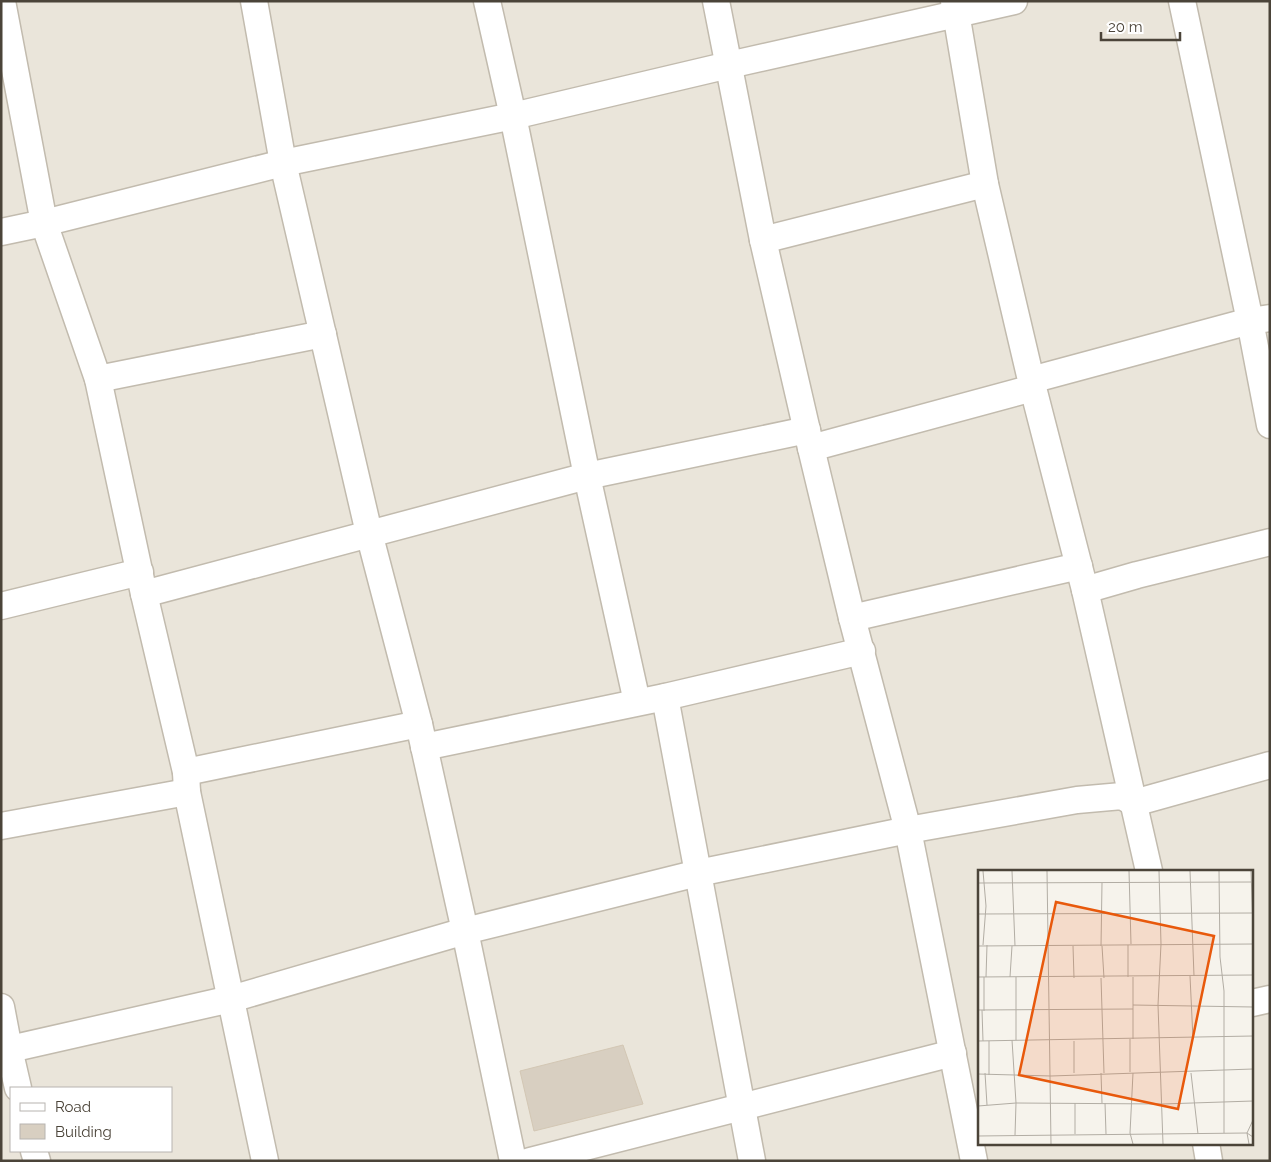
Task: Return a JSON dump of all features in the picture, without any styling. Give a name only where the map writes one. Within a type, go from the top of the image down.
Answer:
[{"type":"street","points":[[2,1],[44,223],[98,379],[187,782],[265,1161]]},
{"type":"street","points":[[254,1],[283,163],[369,533],[421,736],[465,931],[513,1161]]},
{"type":"street","points":[[487,1],[513,116],[587,476],[638,702]]},
{"type":"street","points":[[716,1],[763,240],[852,618],[908,830],[953,1052],[969,1076],[974,1161]]},
{"type":"street","points":[[1,232],[283,163],[513,116],[729,65],[955,7],[1014,1]]},
{"type":"street","points":[[1182,1],[1260,320],[1270,425]]},
{"type":"street","points":[[955,7],[985,184],[1032,384],[1082,578],[1149,870]]},
{"type":"street","points":[[763,240],[985,184]]},
{"type":"street","points":[[1,606],[142,583],[369,533],[587,476],[809,439],[1032,384],[1260,320]]},
{"type":"street","points":[[98,379],[323,334]]},
{"type":"street","points":[[852,618],[1082,578],[1137,575],[1270,542]]},
{"type":"street","points":[[1,826],[187,782],[421,736],[665,697],[862,651]]},
{"type":"street","points":[[665,697],[752,1161]]},
{"type":"street","points":[[5,1050],[231,999],[465,931],[698,873],[908,830],[1077,800],[1122,796],[1134,802],[1270,765]]},
{"type":"street","points":[[1254,1003],[1270,999]]},
{"type":"street","points":[[1,1006],[5,1050],[18,1087]]},
{"type":"street","points":[[530,1161],[742,1108],[953,1052]]},
{"type":"street","points":[[1206,1144],[1209,1161]]},
{"type":"shaded area","points":[[1,1],[1270,1],[1270,1161],[1,1161]]},
{"type":"building","points":[[623,1045],[643,1104],[534,1131],[520,1071]]}]
